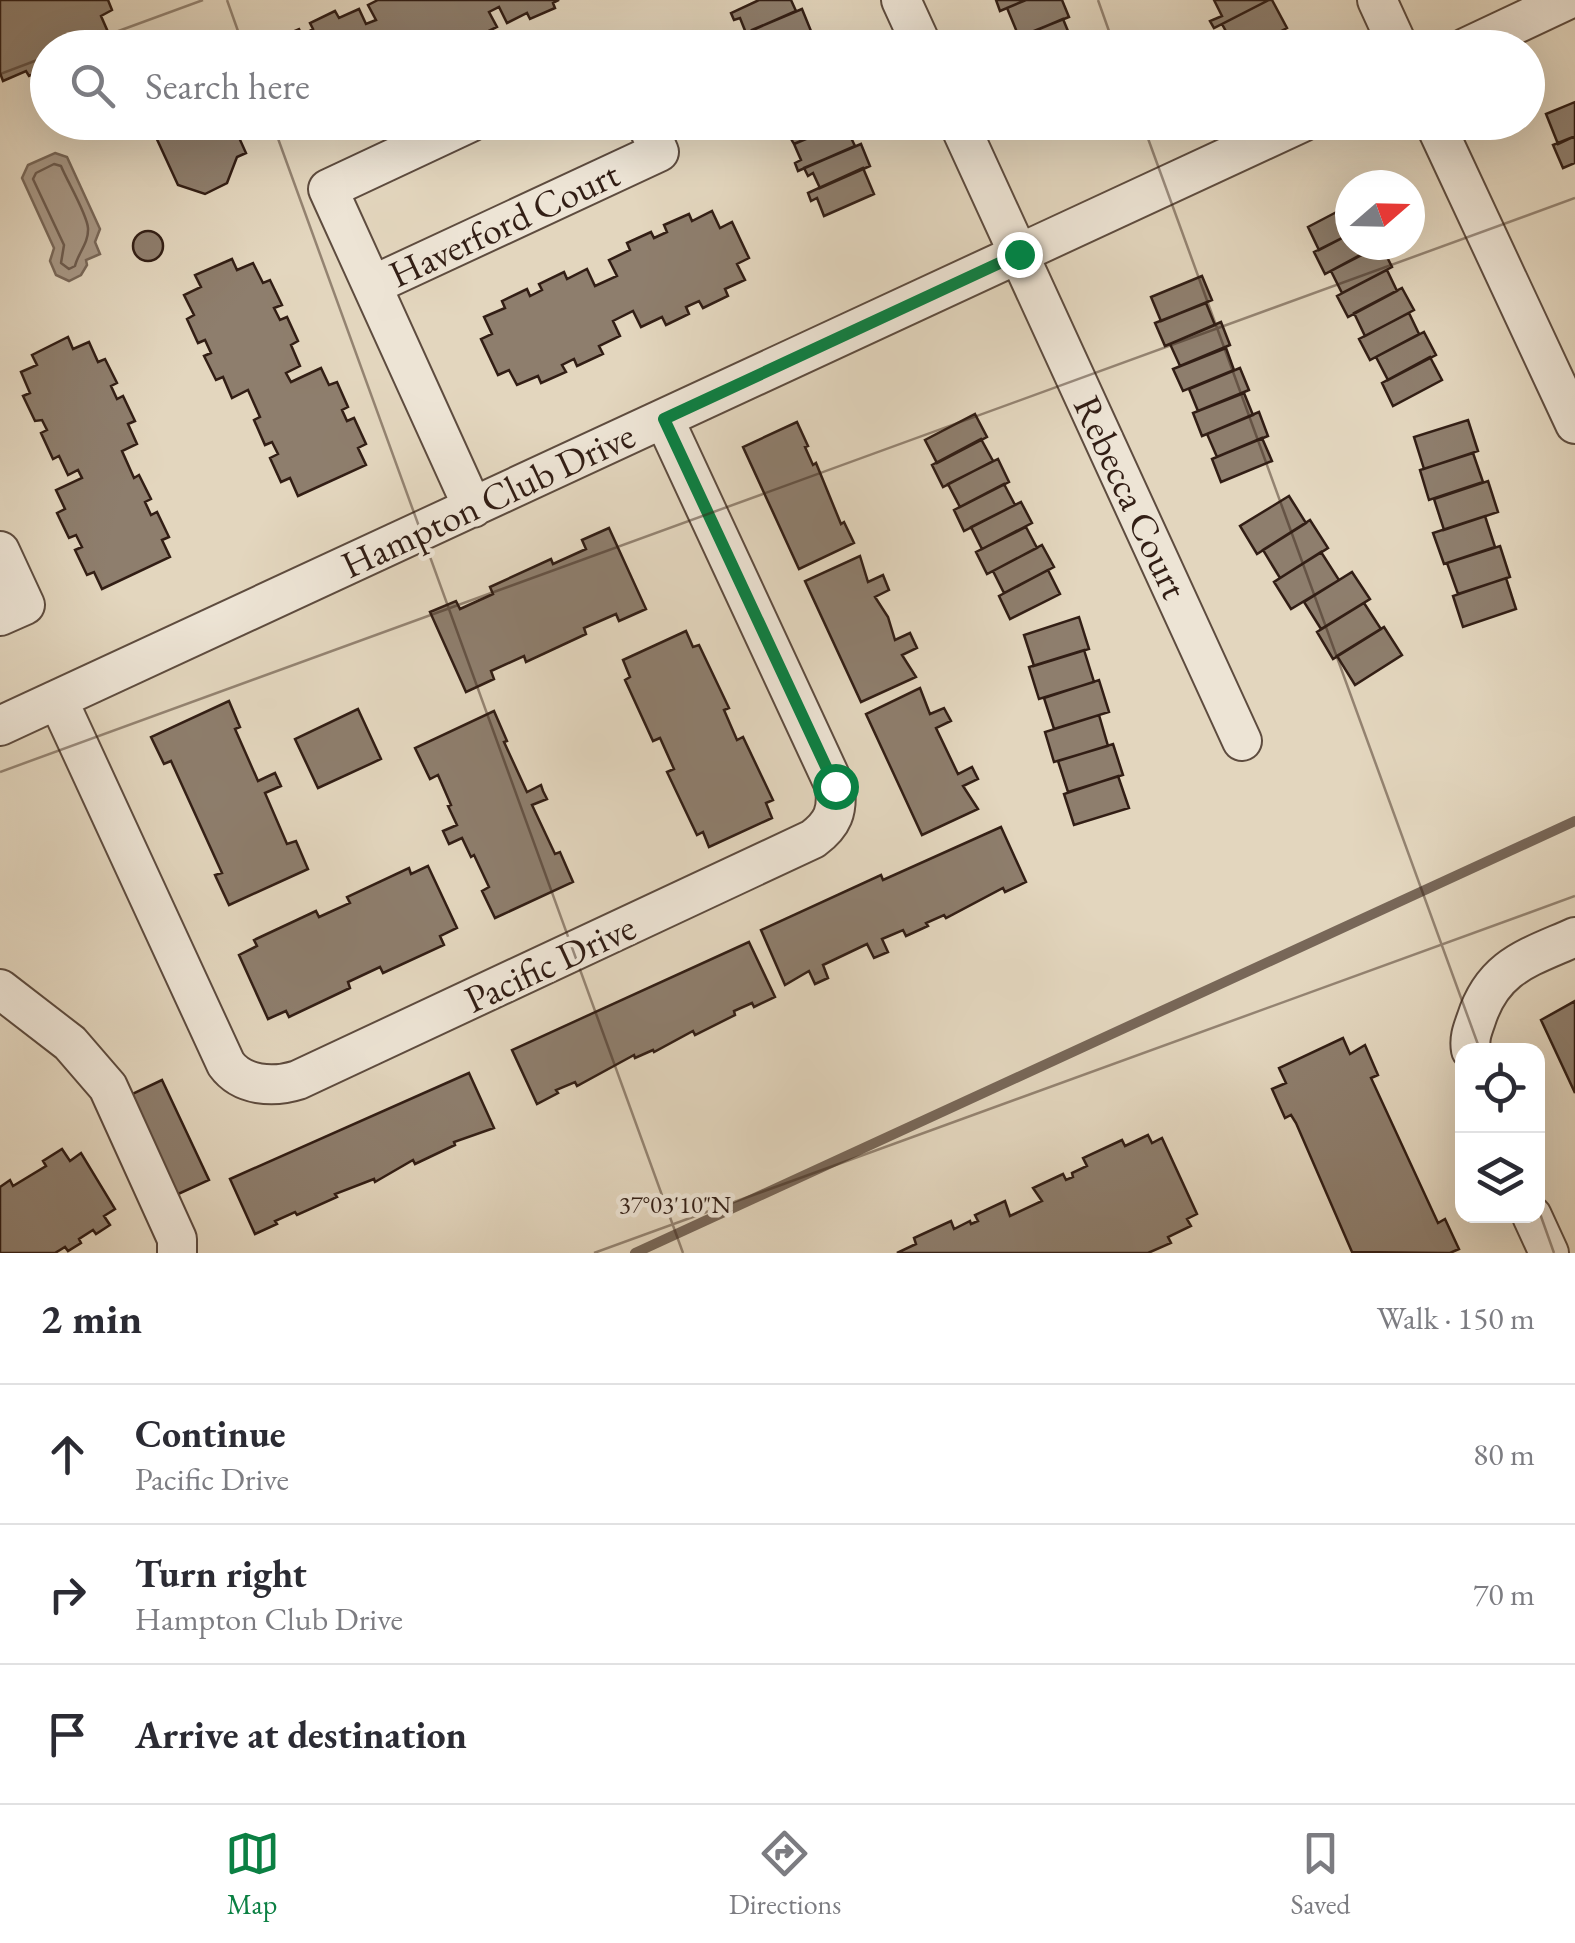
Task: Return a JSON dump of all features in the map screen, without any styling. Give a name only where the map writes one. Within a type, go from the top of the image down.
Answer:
[{"type":"street","points":[[901,0],[915,30]]},
{"type":"street","points":[[1377,0],[1391,30]]},
{"type":"street","points":[[1503,30],[1567,0]]},
{"type":"street","name":"Haverford Court","points":[[433,140],[328,189],[473,508]]},
{"type":"street","name":"Haverford Court","points":[[373,285],[659,152],[654,140]]},
{"type":"street","name":"Rebecca Court","points":[[966,140],[1242,741]]},
{"type":"street","name":"Hampton Club Drive","points":[[0,726],[1264,140]]},
{"type":"street","points":[[1442,140],[1575,424]]},
{"type":"street","name":"Pacific Drive","points":[[58,700],[232,1072],[248,1082],[280,1084],[298,1080],[814,839],[832,822],[836,812],[835,786],[664,419]]},
{"type":"street","points":[[0,551],[25,604],[0,616]]},
{"type":"street","points":[[1470,1043],[1484,992],[1519,962],[1575,936]]},
{"type":"street","points":[[0,989],[70,1043],[108,1088],[177,1239],[177,1253]]},
{"type":"street","points":[[1535,1223],[1550,1253]]},
{"type":"water","points":[[55,153],[67,157],[100,229],[95,242],[100,254],[86,260],[81,275],[69,281],[56,275],[50,261],[54,248],[22,178],[28,165]]},
{"type":"building","points":[[0,0],[108,0],[112,10],[101,16],[107,30],[30,30],[30,76],[26,71],[3,81]]},
{"type":"building","points":[[378,0],[559,0],[553,3],[555,8],[530,19],[527,13],[507,23],[499,7],[489,12],[497,27],[491,30],[311,30],[310,23],[335,11],[339,18],[359,9],[366,24],[376,20],[368,5]]},
{"type":"building","points":[[759,0],[791,0],[796,11],[753,30],[745,30],[740,18],[734,20],[731,13]]},
{"type":"building","points":[[996,0],[1026,0],[1000,11]]},
{"type":"building","points":[[1026,0],[1062,0],[1069,17],[1036,30],[1016,30],[1007,8]]},
{"type":"building","points":[[1214,0],[1269,0],[1214,28],[1210,21],[1222,16]]},
{"type":"building","points":[[1272,0],[1287,28],[1225,30],[1222,24]]},
{"type":"building","points":[[802,9],[811,30],[752,30]]},
{"type":"building","points":[[1063,19],[1068,30],[1037,30]]},
{"type":"building","points":[[1575,102],[1575,136],[1558,144],[1546,114]]},
{"type":"building","points":[[1575,136],[1575,163],[1563,168],[1553,145]]},
{"type":"building","points":[[157,140],[240,140],[246,153],[237,157],[227,183],[205,194],[178,185]]},
{"type":"building","points":[[804,140],[852,140],[855,146],[798,171],[795,163],[801,160],[794,144]]},
{"type":"building","points":[[861,144],[870,166],[820,188],[813,173],[808,176],[804,168]]},
{"type":"building","points":[[863,168],[874,194],[824,216],[817,198],[811,201],[808,193]]},
{"type":"building","points":[[712,211],[720,228],[732,222],[749,258],[737,264],[745,280],[725,289],[728,296],[703,308],[699,301],[686,307],[689,314],[666,325],[662,317],[641,327],[633,311],[613,321],[620,336],[599,346],[603,354],[577,366],[574,359],[562,365],[566,372],[541,383],[538,376],[517,385],[509,370],[498,375],[481,339],[492,334],[484,317],[505,308],[502,301],[527,289],[530,296],[542,290],[539,284],[564,272],[567,279],[587,269],[595,286],[617,276],[609,260],[630,250],[627,243],[651,232],[654,238],[667,232],[664,225],[689,214],[692,221]]},
{"type":"building","points":[[1335,213],[1335,242],[1319,250],[1308,227]]},
{"type":"building","points":[[148,231],[158,236],[163,246],[158,256],[148,261],[138,256],[133,246],[138,236]]},
{"type":"building","points":[[1335,242],[1335,260],[1351,260],[1325,274],[1314,252]]},
{"type":"building","points":[[232,259],[237,270],[253,263],[263,283],[270,280],[282,305],[274,308],[280,320],[287,317],[298,341],[291,345],[300,366],[286,373],[291,382],[321,368],[329,385],[337,382],[348,407],[342,410],[347,421],[354,418],[366,444],[358,448],[366,465],[298,496],[290,478],[281,482],[270,458],[278,454],[272,442],[265,445],[254,420],[260,417],[248,390],[232,398],[223,377],[216,380],[204,356],[211,353],[205,340],[198,343],[187,319],[194,315],[184,295],[201,287],[195,275]]},
{"type":"building","points":[[1352,260],[1388,260],[1392,267],[1342,293],[1331,271]]},
{"type":"building","points":[[1387,270],[1397,291],[1348,317],[1337,296]]},
{"type":"building","points":[[1202,276],[1212,300],[1161,321],[1151,297]]},
{"type":"building","points":[[1402,288],[1414,310],[1365,336],[1354,313]]},
{"type":"building","points":[[1206,303],[1215,325],[1165,346],[1155,323]]},
{"type":"building","points":[[1409,313],[1419,334],[1370,360],[1359,339]]},
{"type":"building","points":[[1221,322],[1230,345],[1180,366],[1170,344]]},
{"type":"building","points":[[1424,332],[1436,355],[1388,380],[1376,357]]},
{"type":"building","points":[[68,337],[73,349],[89,342],[98,362],[105,359],[117,383],[111,386],[117,399],[123,396],[135,421],[128,424],[137,444],[122,451],[134,478],[139,475],[151,499],[145,502],[151,515],[157,512],[169,537],[162,540],[170,557],[102,589],[94,572],[87,575],[75,550],[82,547],[76,535],[69,538],[57,513],[65,509],[56,490],[82,478],[78,470],[68,475],[59,456],[53,459],[41,433],[47,430],[42,420],[35,421],[23,396],[30,393],[21,372],[37,365],[32,355]]},
{"type":"building","points":[[1226,348],[1234,370],[1183,391],[1173,369]]},
{"type":"building","points":[[1430,357],[1442,380],[1393,406],[1382,383]]},
{"type":"building","points":[[1240,368],[1249,390],[1198,411],[1189,389]]},
{"type":"building","points":[[1244,393],[1253,415],[1202,436],[1193,413]]},
{"type":"building","points":[[1259,412],[1268,436],[1217,457],[1207,434]]},
{"type":"building","points":[[975,414],[987,437],[937,463],[925,440]]},
{"type":"building","points":[[1468,420],[1478,451],[1424,469],[1414,437]]},
{"type":"building","points":[[797,422],[813,465],[816,463],[841,524],[844,522],[854,543],[799,569],[743,447]]},
{"type":"building","points":[[1262,438],[1272,461],[1221,482],[1212,459]]},
{"type":"building","points":[[981,439],[993,461],[943,487],[932,465]]},
{"type":"building","points":[[1473,453],[1483,482],[1429,500],[1420,470]]},
{"type":"building","points":[[998,459],[1009,482],[960,507],[948,484]]},
{"type":"building","points":[[1488,481],[1498,512],[1444,530],[1434,499]]},
{"type":"building","points":[[1004,484],[1015,505],[964,531],[954,510]]},
{"type":"building","points":[[1289,496],[1306,523],[1257,554],[1240,526]]},
{"type":"building","points":[[1021,502],[1032,523],[982,549],[971,527]]},
{"type":"building","points":[[1485,516],[1495,547],[1444,564],[1433,533]]},
{"type":"building","points":[[1310,520],[1328,548],[1280,578],[1263,550]]},
{"type":"building","points":[[1026,527],[1037,548],[987,574],[976,552]]},
{"type":"building","points":[[609,528],[646,609],[619,621],[616,614],[584,628],[586,634],[526,662],[524,656],[491,671],[494,679],[466,692],[430,612],[456,601],[460,609],[493,594],[490,587],[551,559],[553,564],[586,549],[582,540]]},
{"type":"building","points":[[1042,545],[1054,567],[1004,593],[993,571]]},
{"type":"building","points":[[1500,546],[1510,577],[1458,594],[1447,563]]},
{"type":"building","points":[[1321,552],[1339,580],[1291,609],[1274,582]]},
{"type":"building","points":[[860,556],[868,582],[883,575],[889,590],[875,597],[888,617],[895,640],[910,633],[917,648],[902,655],[916,677],[861,702],[805,581]]},
{"type":"building","points":[[1048,570],[1060,594],[1010,619],[999,596]]},
{"type":"building","points":[[1352,572],[1370,599],[1321,629],[1304,602]]},
{"type":"building","points":[[1506,578],[1516,609],[1463,627],[1453,596]]},
{"type":"building","points":[[1364,603],[1381,629],[1333,659],[1317,632]]},
{"type":"building","points":[[1079,617],[1089,649],[1034,666],[1024,635]]},
{"type":"building","points":[[1384,627],[1402,655],[1355,685],[1337,656]]},
{"type":"building","points":[[686,631],[693,647],[699,645],[729,708],[724,710],[737,740],[743,737],[773,800],[766,803],[772,818],[709,847],[703,832],[697,835],[667,772],[674,769],[660,738],[653,741],[625,680],[630,677],[623,660]]},
{"type":"building","points":[[1084,650],[1094,682],[1039,699],[1029,667]]},
{"type":"building","points":[[1099,680],[1109,712],[1054,729],[1044,698]]},
{"type":"building","points":[[920,688],[930,714],[944,708],[951,721],[936,728],[958,774],[972,767],[978,779],[963,786],[978,809],[922,835],[866,714]]},
{"type":"building","points":[[229,701],[240,727],[235,729],[258,781],[275,773],[281,786],[265,793],[287,844],[296,841],[308,869],[229,905],[215,875],[222,873],[171,761],[164,764],[151,737]]},
{"type":"building","points":[[358,709],[381,759],[318,788],[295,739]]},
{"type":"building","points":[[494,711],[527,792],[541,785],[547,799],[532,805],[573,882],[495,918],[482,891],[489,887],[474,855],[471,857],[462,838],[449,844],[443,831],[457,825],[448,806],[451,805],[438,775],[430,779],[415,748]]},
{"type":"building","points":[[1099,715],[1108,746],[1054,762],[1045,732]]},
{"type":"building","points":[[1113,744],[1123,775],[1068,792],[1058,761]]},
{"type":"building","points":[[1118,776],[1129,808],[1074,825],[1064,794]]},
{"type":"building","points":[[1001,827],[1026,882],[1005,892],[1003,888],[906,936],[903,930],[882,939],[888,952],[874,958],[867,944],[823,965],[828,978],[815,984],[809,971],[785,985],[761,930],[881,875],[883,880]]},
{"type":"building","points":[[428,866],[457,928],[440,936],[444,945],[383,973],[380,967],[348,982],[350,988],[289,1017],[286,1011],[268,1019],[239,955],[257,946],[254,940],[316,911],[319,917],[350,903],[347,897],[409,868],[411,874]]},
{"type":"building","points":[[749,942],[775,997],[734,1011],[735,1015],[654,1052],[635,1058],[634,1055],[577,1086],[575,1082],[556,1090],[558,1093],[537,1104],[512,1050]]},
{"type":"building","points":[[1575,1001],[1575,1093],[1541,1020]]},
{"type":"building","points":[[1343,1038],[1350,1054],[1365,1045],[1378,1075],[1371,1078],[1438,1223],[1445,1219],[1459,1249],[1450,1253],[1352,1252],[1296,1123],[1291,1115],[1285,1118],[1272,1089],[1286,1083],[1279,1068]]},
{"type":"building","points":[[469,1073],[494,1128],[454,1142],[455,1145],[415,1164],[413,1160],[375,1182],[374,1179],[335,1194],[337,1197],[275,1221],[277,1224],[255,1234],[230,1179]]},
{"type":"building","points":[[162,1080],[209,1180],[176,1195],[130,1095]]},
{"type":"building","points":[[1148,1135],[1152,1143],[1162,1138],[1197,1214],[1187,1219],[1191,1226],[1168,1237],[1171,1243],[1148,1253],[897,1253],[916,1244],[914,1238],[951,1221],[954,1229],[978,1221],[975,1215],[1005,1201],[1010,1216],[1042,1201],[1033,1188],[1063,1174],[1066,1180],[1073,1177],[1072,1173],[1087,1166],[1083,1158],[1122,1140],[1125,1146]]},
{"type":"building","points":[[62,1149],[70,1161],[81,1153],[115,1209],[104,1216],[110,1225],[96,1234],[93,1230],[68,1251],[65,1247],[55,1253],[0,1253],[0,1187],[10,1180],[13,1186],[46,1166],[43,1161]]},
{"type":"waterway","points":[[635,1253],[1575,821]]},
{"type":"route","points":[[835,786],[664,419],[1019,254]]}]
